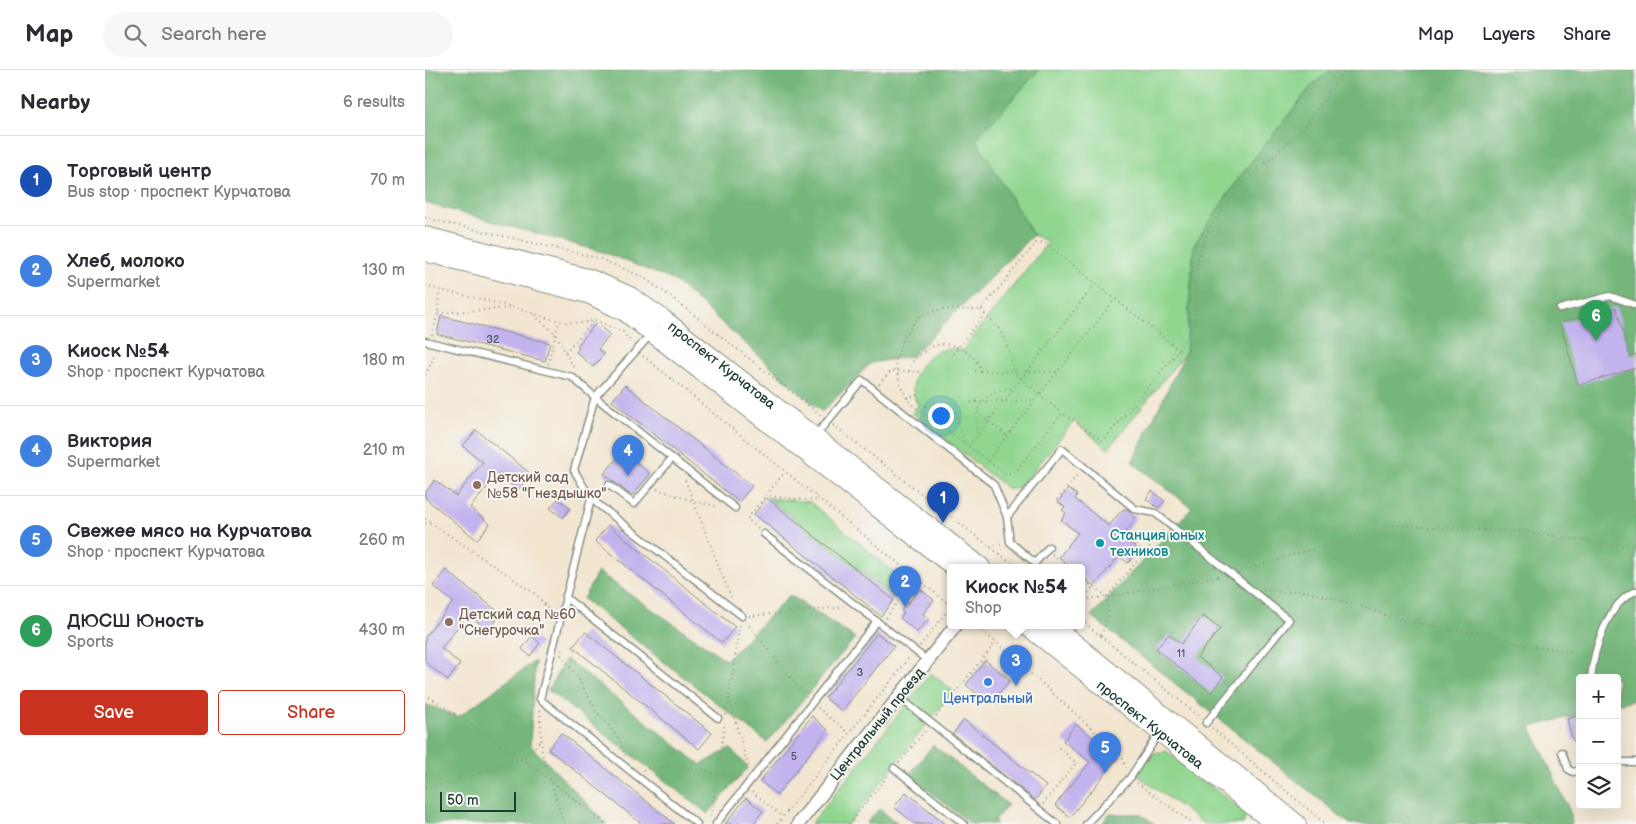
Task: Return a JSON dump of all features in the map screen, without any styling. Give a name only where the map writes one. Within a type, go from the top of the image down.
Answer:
[{"type":"main road","name":"проспект Курчатова","points":[[425,236],[589,286],[653,332],[950,564]]},
{"type":"main road","name":"проспект Курчатова","points":[[425,252],[630,296],[663,318],[977,564]]},
{"type":"main road","name":"проспект Курчатова","points":[[1031,629],[1275,824]]},
{"type":"main road","name":"проспект Курчатова","points":[[1058,629],[1297,824]]},
{"type":"street","name":"Центральный проезд","points":[[798,824],[953,629]]},
{"type":"lane","points":[[1559,309],[1610,296],[1636,305]]},
{"type":"lane","points":[[653,332],[595,397],[574,470],[591,499],[739,614]]},
{"type":"lane","points":[[428,342],[572,377],[735,508]]},
{"type":"lane","points":[[814,437],[862,380],[994,485],[1007,517],[1010,542],[1035,563],[1048,548]]},
{"type":"lane","points":[[1007,517],[1062,449],[1135,508],[1155,512],[1289,620],[1207,723]]},
{"type":"lane","points":[[609,485],[633,504],[672,458]]},
{"type":"lane","points":[[591,499],[540,699],[697,824]]},
{"type":"lane","points":[[764,534],[928,660]]},
{"type":"lane","points":[[1592,674],[1596,654],[1612,612],[1625,597],[1636,591]]},
{"type":"lane","points":[[565,597],[718,718]]},
{"type":"lane","points":[[716,824],[812,703],[879,623]]},
{"type":"lane","points":[[899,697],[1057,824]]},
{"type":"lane","points":[[1086,824],[1130,778],[1160,732]]},
{"type":"lane","points":[[1561,752],[1568,769],[1573,772],[1576,771]]},
{"type":"lane","points":[[1621,762],[1636,762]]},
{"type":"lane","points":[[895,768],[965,824]]},
{"type":"path","points":[[1062,413],[1014,473],[1007,475],[910,403],[900,385],[895,362],[903,338],[918,317],[941,309],[981,310],[999,329],[1007,344],[1015,372],[1021,379],[1062,413],[1103,441],[1179,350],[1195,323],[1198,257],[1210,227],[1243,180],[1269,160],[1305,127],[1343,70]]},
{"type":"path","points":[[981,310],[1036,242],[1043,242],[1179,350]]},
{"type":"path","points":[[969,446],[1095,284]]},
{"type":"path","points":[[425,286],[513,307],[559,321],[585,323],[595,320],[623,332],[643,357],[947,603]]},
{"type":"path","points":[[428,342],[437,313],[439,290]]},
{"type":"path","points":[[987,460],[1115,299]]},
{"type":"path","points":[[437,313],[513,307]]},
{"type":"path","points":[[534,314],[556,334],[585,388]]},
{"type":"path","points":[[953,354],[985,314]]},
{"type":"path","points":[[565,352],[595,320]]},
{"type":"path","points":[[547,371],[559,321]]},
{"type":"path","points":[[425,375],[440,345]]},
{"type":"path","points":[[909,371],[910,365],[917,356],[933,346],[952,345],[969,352],[978,363],[981,371]]},
{"type":"path","points":[[874,390],[891,371],[921,372]]},
{"type":"path","points":[[975,371],[1057,372]]},
{"type":"path","points":[[978,434],[975,424],[977,411],[982,401],[1002,389],[1014,388]]},
{"type":"path","points":[[907,398],[917,395],[920,403],[941,415],[936,422]]},
{"type":"path","points":[[971,402],[1035,400]]},
{"type":"path","points":[[977,411],[1007,436]]},
{"type":"path","points":[[955,412],[964,443]]},
{"type":"path","points":[[679,464],[739,614],[812,703],[849,733]]},
{"type":"path","points":[[1057,500],[1084,467]]},
{"type":"path","points":[[747,519],[785,472]]},
{"type":"path","points":[[649,486],[693,501],[720,507]]},
{"type":"path","points":[[765,496],[821,501]]},
{"type":"path","points":[[743,515],[764,534]]},
{"type":"path","points":[[425,518],[537,595],[559,623]]},
{"type":"path","points":[[425,523],[434,525]]},
{"type":"path","points":[[1107,597],[1169,523]]},
{"type":"path","points":[[1085,599],[1107,597],[1231,574],[1393,524],[1527,532],[1613,545],[1636,545]]},
{"type":"path","points":[[1123,536],[1144,552]]},
{"type":"path","points":[[989,546],[1010,542]]},
{"type":"path","points":[[1048,548],[1065,564]]},
{"type":"path","points":[[879,623],[915,577]]},
{"type":"path","points":[[1085,581],[1107,597],[1108,621],[1100,635]]},
{"type":"path","points":[[1246,586],[1283,592],[1300,590],[1355,604],[1397,619],[1494,635],[1526,646],[1606,655],[1623,663],[1636,664]]},
{"type":"path","points":[[1085,596],[1093,587]]},
{"type":"path","points":[[739,614],[857,606]]},
{"type":"path","points":[[777,824],[947,611]]},
{"type":"path","points":[[980,629],[1122,756],[1130,778],[1194,824]]},
{"type":"path","points":[[849,824],[996,642]]},
{"type":"path","points":[[562,648],[561,655],[577,676],[597,712],[619,739],[632,772],[653,767],[677,766],[752,779],[729,698]]},
{"type":"path","points":[[425,694],[523,759],[605,824]]},
{"type":"path","points":[[540,699],[542,753],[564,824]]},
{"type":"path","points":[[425,787],[452,783],[523,759],[542,739]]},
{"type":"path","points":[[1039,809],[1076,763],[1058,748]]},
{"type":"path","points":[[745,787],[783,817]]},
{"type":"green space","points":[[425,70],[1039,70],[976,139],[1033,235],[912,356],[871,363],[822,412],[675,281],[603,252],[425,203]]},
{"type":"green space","points":[[1039,70],[1332,70],[1313,84],[1239,178],[1194,245],[1186,352],[1108,449],[1074,421],[1023,484],[1015,489],[1007,488],[912,413],[918,406],[913,391],[913,384],[918,370],[927,358],[939,351],[949,349],[962,351],[1048,242],[1033,235],[976,139]]},
{"type":"green space","points":[[1332,70],[1636,70],[1636,699],[1621,703],[1621,674],[1576,674],[1576,715],[1531,727],[1571,814],[1572,824],[1350,824],[1091,616],[1192,508],[1132,462],[1186,352],[1194,245],[1239,178],[1313,84]]},
{"type":"green space","points":[[768,498],[810,502],[907,583],[895,599]]},
{"type":"green space","points":[[598,572],[726,660],[790,595],[855,638],[767,742],[583,599]]},
{"type":"green space","points":[[566,659],[701,765],[730,748],[748,767],[708,814],[548,690]]},
{"type":"green space","points":[[535,661],[530,745],[607,824],[425,824],[425,704],[458,717]]},
{"type":"green space","points":[[931,673],[953,691],[848,824],[811,824]]},
{"type":"green space","points":[[933,745],[1008,805],[994,821],[997,824],[971,824],[909,775]]},
{"type":"green space","points":[[1166,751],[1246,814],[1243,824],[1204,824],[1136,774],[1154,753]]},
{"type":"green space","points":[[879,809],[899,824],[866,824]]},
{"type":"green space","points":[[1109,814],[1140,814],[1155,824],[1102,824]]},
{"type":"building","points":[[1616,307],[1630,356],[1636,354],[1636,368],[1578,385],[1560,323]]},
{"type":"building","points":[[441,316],[550,343],[545,361],[437,334]]},
{"type":"building","points":[[596,323],[610,335],[598,349],[604,354],[593,367],[576,352],[579,348],[577,346]]},
{"type":"building","points":[[625,385],[752,486],[739,502],[612,401]]},
{"type":"building","name":"Детский сад №58 \"Гнездышко\"","points":[[476,430],[531,474],[518,490],[498,474],[470,508],[490,524],[477,540],[425,498],[425,493],[435,480],[456,496],[483,462],[463,446]]},
{"type":"building","points":[[623,451],[650,474],[632,496],[604,474]]},
{"type":"building","name":"Станция юных техников","points":[[1068,489],[1077,495],[1075,499],[1109,526],[1121,511],[1128,510],[1135,517],[1122,537],[1139,550],[1128,563],[1119,556],[1094,586],[1085,578],[1085,564],[1067,564],[1059,557],[1078,533],[1061,520],[1066,513],[1062,510],[1065,507],[1058,502]]},
{"type":"building","points":[[1152,491],[1165,501],[1158,508],[1146,499]]},
{"type":"building","points":[[767,498],[894,600],[881,616],[754,514]]},
{"type":"building","points":[[558,499],[570,508],[563,518],[550,508]]},
{"type":"building","points":[[608,525],[735,627],[722,643],[595,541]]},
{"type":"building","name":"Детский сад №60 \"Снегурочка\"","points":[[446,570],[501,614],[488,630],[468,614],[441,648],[460,664],[448,680],[425,662],[425,637],[453,602],[433,586]]},
{"type":"building","points":[[920,589],[934,600],[923,614],[929,619],[917,632],[900,618],[904,613],[901,611]]},
{"type":"building","points":[[1203,616],[1220,629],[1197,657],[1223,677],[1211,693],[1156,649],[1169,634],[1181,644]]},
{"type":"building","points":[[585,632],[712,733],[699,749],[573,647]]},
{"type":"building","points":[[877,633],[894,646],[842,711],[825,698]]},
{"type":"building","points":[[532,636],[540,643],[530,656],[522,649]]},
{"type":"building","name":"Центральный","points":[[985,660],[1010,680],[990,704],[966,685]]},
{"type":"building","points":[[812,716],[828,730],[777,795],[760,781]]},
{"type":"building","points":[[1576,716],[1576,740],[1573,741],[1567,719]]},
{"type":"building","points":[[964,720],[1046,786],[1035,800],[953,734]]},
{"type":"building","points":[[1076,724],[1118,758],[1070,817],[1055,805],[1090,762],[1063,741]]},
{"type":"building","points":[[561,733],[675,824],[642,824],[548,749]]},
{"type":"building","points":[[906,792],[946,824],[915,824],[894,807]]},
{"type":"building","points":[[746,798],[763,811],[753,824],[725,824]]},
{"type":"place","name":"ДЮСШ Юность","points":[[1596,341]]},
{"type":"place","name":"Виктория","points":[[628,476]]},
{"type":"place","name":"Детский сад №58 \"Гнездышко\"","points":[[477,485]]},
{"type":"place","name":"Торговый центр","points":[[943,523]]},
{"type":"place","name":"Станция юных техников","points":[[1100,543]]},
{"type":"place","name":"Хлеб, молоко","points":[[905,607]]},
{"type":"place","name":"Детский сад №60 \"Снегурочка\"","points":[[449,622]]},
{"type":"place","name":"Центральный","points":[[988,682]]},
{"type":"place","name":"Киоск №54","points":[[1016,686]]},
{"type":"place","name":"Свежее мясо на Курчатова","points":[[1105,773]]}]
